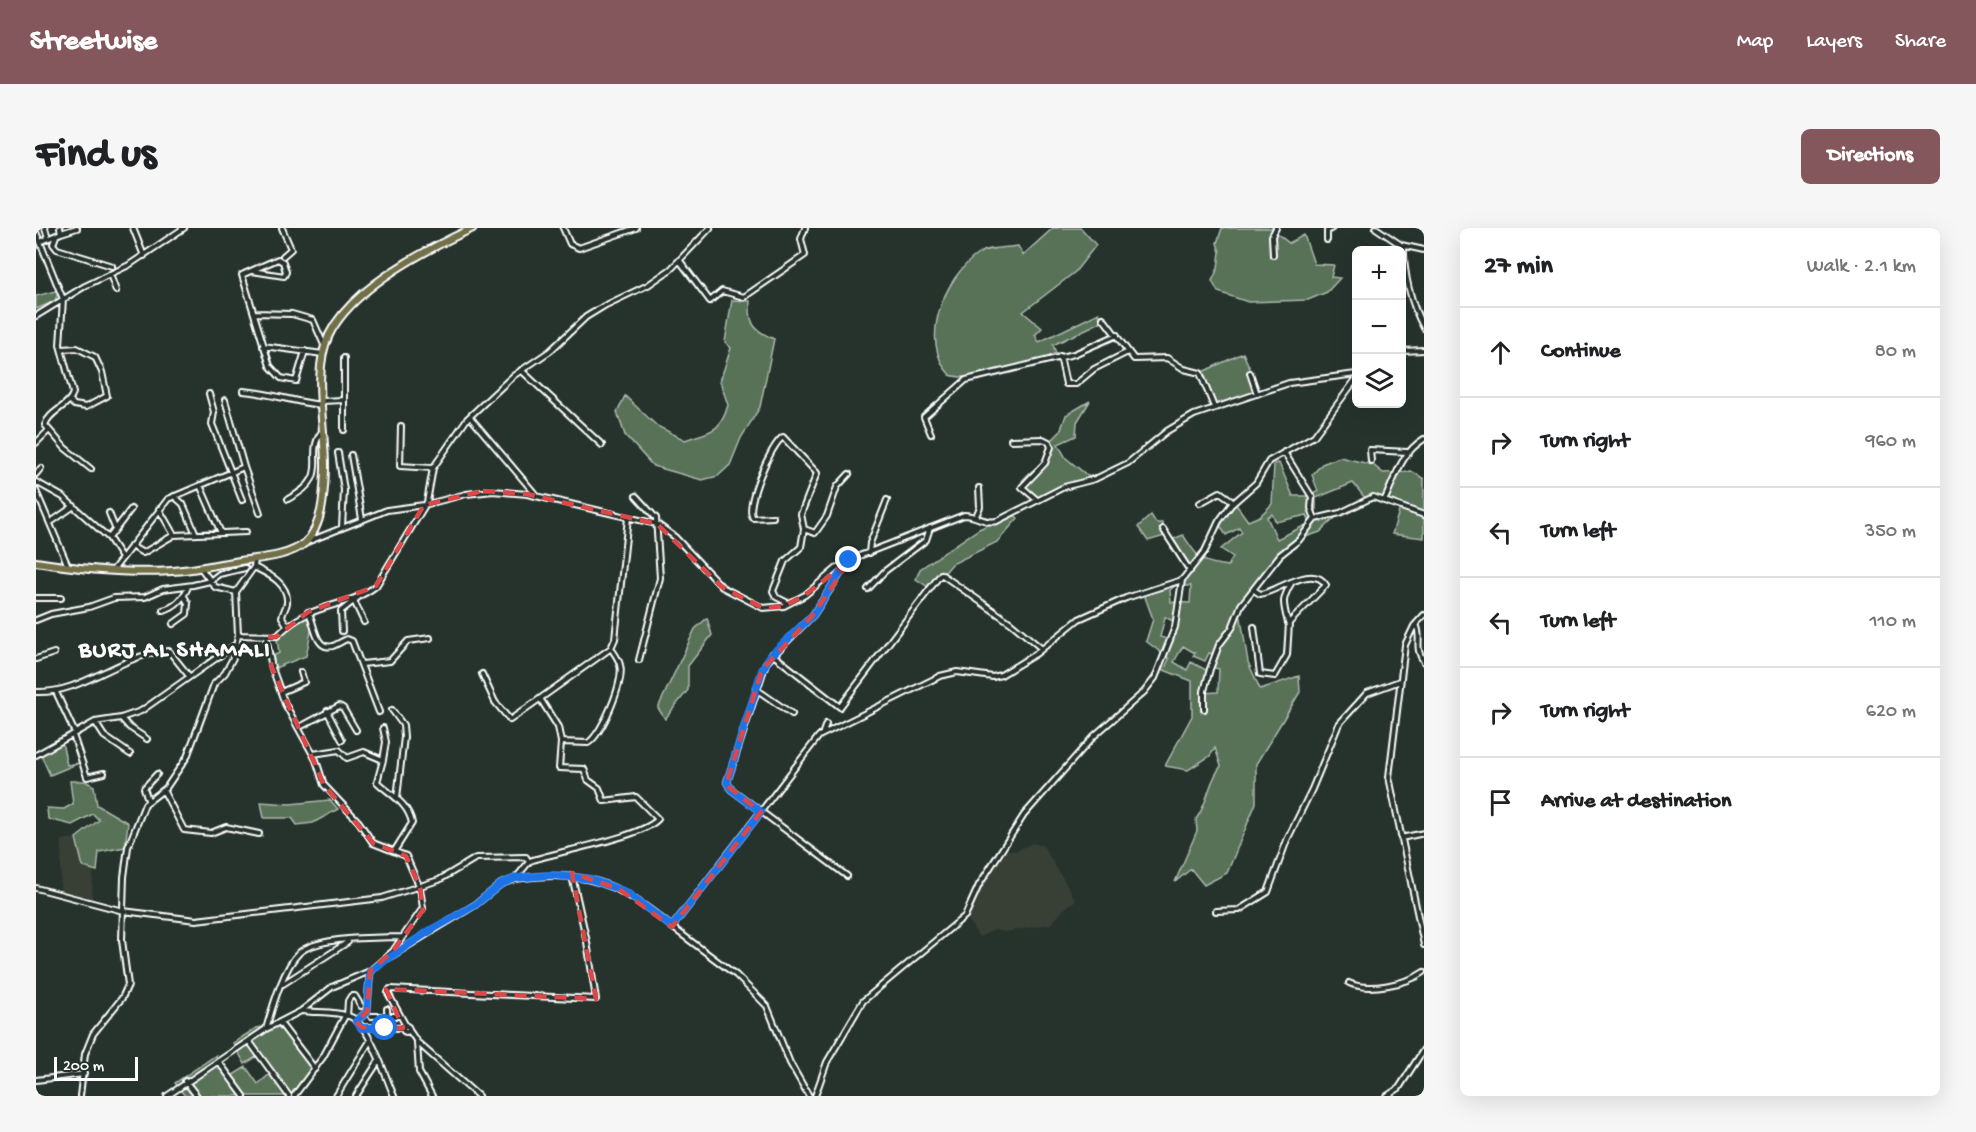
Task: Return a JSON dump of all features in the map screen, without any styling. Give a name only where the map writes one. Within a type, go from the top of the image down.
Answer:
[{"type":"main road","points":[[36,561],[69,567],[164,572],[285,553],[305,543],[316,528],[323,498],[322,354],[324,345],[338,321],[368,291],[410,261],[473,228]]},
{"type":"street","points":[[45,228],[48,238]]},
{"type":"street","points":[[40,242],[56,235],[61,230],[74,228]]},
{"type":"street","points":[[133,228],[144,256]]},
{"type":"street","points":[[36,316],[144,256],[184,228]]},
{"type":"street","points":[[282,228],[291,249],[283,256]]},
{"type":"street","points":[[563,228],[570,244],[579,248],[636,228]]},
{"type":"street","points":[[342,631],[341,611],[379,582],[424,505],[434,468],[470,417],[520,370],[550,351],[596,311],[648,285],[680,261],[710,228]]},
{"type":"street","points":[[680,261],[710,301],[722,291],[738,297],[747,296],[805,255],[801,239],[805,228]]},
{"type":"street","points":[[1273,255],[1272,236],[1276,228]]},
{"type":"street","points":[[1327,240],[1328,231],[1332,228]]},
{"type":"street","points":[[1376,228],[1404,246]]},
{"type":"street","points":[[36,232],[63,299],[61,348],[73,393],[70,400],[47,418],[45,425],[65,448],[90,469]]},
{"type":"street","points":[[56,235],[53,244],[57,249],[112,266]]},
{"type":"street","points":[[1406,246],[1424,250]]},
{"type":"street","points":[[252,271],[278,277],[284,276],[286,272],[283,262],[279,259],[252,271],[243,277],[263,346],[273,371],[281,378],[292,382],[298,378],[305,351]]},
{"type":"street","points":[[110,274],[116,291]]},
{"type":"street","points":[[1406,276],[1417,314],[1424,328]]},
{"type":"street","points":[[254,313],[292,314],[313,320],[324,345]]},
{"type":"street","points":[[1103,318],[1128,352],[1139,361],[1167,358],[1184,369],[1198,371],[1203,377],[1214,407]]},
{"type":"street","points":[[931,434],[924,417],[966,380],[1082,352],[1117,335]]},
{"type":"street","points":[[263,346],[322,354]]},
{"type":"street","points":[[61,348],[77,348],[95,357],[102,372],[107,396],[86,407],[74,405],[70,400]]},
{"type":"street","points":[[1406,351],[1424,350]]},
{"type":"street","points":[[1060,356],[1066,384],[1070,385],[1076,384],[1094,369],[1128,352]]},
{"type":"street","points":[[344,358],[344,430]]},
{"type":"street","points":[[520,370],[602,445]]},
{"type":"street","points":[[1250,373],[1257,394]]},
{"type":"street","points":[[305,543],[393,508],[424,505],[483,491],[538,496],[657,524],[670,532],[715,581],[733,595],[763,608],[777,608],[805,595],[849,560],[964,515],[976,516],[993,522],[1013,515],[1064,487],[1095,479],[1120,467],[1175,426],[1214,407],[1289,383],[1352,376]]},
{"type":"street","points":[[672,927],[804,753],[823,733],[940,676],[957,672],[993,678],[1042,649],[1079,619],[1138,594],[1161,590],[1182,580],[1234,502],[1256,483],[1266,464],[1314,436],[1352,382]]},
{"type":"street","points":[[243,391],[272,393],[293,401],[322,403],[343,400]]},
{"type":"street","points":[[209,393],[214,408],[212,424],[242,501]]},
{"type":"street","points":[[225,400],[260,513]]},
{"type":"street","points":[[470,417],[538,496]]},
{"type":"street","points":[[401,426],[400,466],[434,468]]},
{"type":"street","points":[[288,499],[307,488],[313,479],[318,438],[324,429]]},
{"type":"street","points":[[36,443],[49,430]]},
{"type":"street","points":[[773,517],[753,518],[750,508],[764,466],[774,445],[783,437],[817,473],[801,514],[804,529],[801,547],[785,561],[773,591],[776,597],[789,603]]},
{"type":"street","points":[[1384,501],[1395,472],[1407,452],[1424,439]]},
{"type":"street","points":[[1011,440],[1049,442],[1051,447],[1044,463],[1022,487],[1037,500]]},
{"type":"street","points":[[1371,461],[1370,450],[1407,452]]},
{"type":"street","points":[[1284,452],[1312,497],[1311,508],[1315,519]]},
{"type":"street","points":[[338,453],[344,490],[342,527]]},
{"type":"street","points":[[351,455],[362,519]]},
{"type":"street","points":[[113,570],[159,509],[174,495],[244,466]]},
{"type":"street","points":[[36,474],[41,468]]},
{"type":"street","points":[[804,529],[815,533],[827,516],[837,487],[849,474]]},
{"type":"street","points":[[36,482],[59,494],[74,506],[109,538],[122,558]]},
{"type":"street","points":[[200,485],[221,533]]},
{"type":"street","points":[[976,516],[980,507],[980,488]]},
{"type":"street","points":[[36,491],[69,567]]},
{"type":"street","points":[[1200,503],[1220,492],[1234,502]]},
{"type":"street","points":[[174,495],[183,504],[196,534]]},
{"type":"street","points":[[636,496],[650,510],[657,524],[660,578],[639,660]]},
{"type":"street","points":[[1204,709],[1207,679],[1216,651],[1232,628],[1243,603],[1280,555],[1299,540],[1315,519],[1340,513],[1371,497],[1424,514]]},
{"type":"street","points":[[869,553],[870,543],[887,500]]},
{"type":"street","points":[[51,522],[74,506]]},
{"type":"street","points":[[109,538],[131,509]]},
{"type":"street","points":[[159,509],[174,535]]},
{"type":"street","points":[[109,513],[116,528]]},
{"type":"street","points":[[482,674],[495,702],[510,720],[542,700],[611,648],[615,639],[628,518]]},
{"type":"street","points":[[868,589],[885,571],[927,540],[930,528]]},
{"type":"street","points":[[1163,529],[1190,571]]},
{"type":"street","points":[[131,546],[145,552],[174,535],[246,532]]},
{"type":"street","points":[[80,1096],[87,1049],[93,1034],[122,998],[128,985],[123,940],[126,854],[148,800],[163,790],[188,757],[214,684],[228,667],[238,635],[236,592],[253,568],[255,559]]},
{"type":"street","points":[[244,560],[245,568]]},
{"type":"street","points":[[847,876],[731,789],[727,782],[762,670],[772,654],[813,615],[849,560]]},
{"type":"street","points":[[200,567],[214,587],[236,592]]},
{"type":"street","points":[[36,620],[51,614],[89,607],[114,598],[145,597],[163,589],[210,581],[219,574],[253,568],[278,580],[281,584],[287,602],[282,617],[287,625]]},
{"type":"street","points":[[772,654],[840,707],[941,574],[1011,623],[1042,649]]},
{"type":"street","points":[[1254,590],[1258,594],[1266,594],[1292,581],[1310,578],[1322,580],[1326,585],[1289,623]]},
{"type":"street","points":[[815,1096],[830,1057],[863,1001],[965,916],[979,885],[1024,815],[1094,736],[1144,692],[1155,678],[1175,627],[1182,580]]},
{"type":"street","points":[[1254,627],[1260,674],[1272,677],[1276,675],[1287,655],[1289,623],[1283,603],[1292,581]]},
{"type":"street","points":[[163,610],[172,608],[184,596],[188,586]]},
{"type":"street","points":[[238,635],[277,636],[287,625],[309,612],[360,595]]},
{"type":"street","points":[[173,624],[184,617],[188,610],[184,596]]},
{"type":"street","points":[[36,598],[60,598]]},
{"type":"street","points":[[354,601],[364,622]]},
{"type":"street","points":[[309,612],[317,638],[328,646],[351,640],[379,712]]},
{"type":"street","points":[[1424,615],[1416,624],[1405,645],[1389,777],[1424,945]]},
{"type":"street","points":[[1416,624],[1420,635],[1417,647],[1424,662]]},
{"type":"street","points":[[266,637],[272,668],[281,692],[313,754],[326,788],[358,822],[373,843],[406,856],[420,888],[422,912],[384,960]]},
{"type":"street","points":[[362,664],[390,661],[408,640],[430,638]]},
{"type":"street","points":[[36,754],[95,722],[121,718],[145,708],[236,645]]},
{"type":"street","points":[[561,742],[588,743],[602,728],[618,685],[621,666],[611,648]]},
{"type":"street","points":[[36,692],[56,692],[130,659],[160,651],[172,653],[189,676]]},
{"type":"street","points":[[36,659],[54,653]]},
{"type":"street","points":[[281,692],[304,682],[301,672]]},
{"type":"street","points":[[1216,911],[1239,910],[1268,892],[1287,840],[1312,789],[1338,724],[1367,693],[1400,681]]},
{"type":"street","points":[[756,688],[792,714]]},
{"type":"street","points":[[56,692],[74,734],[87,777],[104,772]]},
{"type":"street","points":[[515,879],[530,861],[564,850],[589,846],[658,820],[637,797],[605,801],[597,785],[588,780],[584,769],[559,768],[561,742],[558,727],[542,700]]},
{"type":"street","points":[[300,727],[327,711],[341,706],[356,730]]},
{"type":"street","points":[[392,710],[403,725],[404,737],[397,798]]},
{"type":"street","points":[[327,711],[342,740]]},
{"type":"street","points":[[121,718],[129,727],[147,739]]},
{"type":"street","points":[[95,722],[104,736],[130,754]]},
{"type":"street","points":[[823,733],[826,724]]},
{"type":"street","points":[[383,728],[386,742],[377,781],[408,810],[412,823],[395,850]]},
{"type":"street","points":[[313,754],[339,750],[347,758],[364,752],[383,760]]},
{"type":"street","points":[[148,800],[144,788],[157,774]]},
{"type":"street","points":[[163,790],[186,831],[211,833],[226,827],[260,834]]},
{"type":"street","points":[[1401,838],[1424,833]]},
{"type":"street","points":[[36,888],[123,911],[196,920],[370,900],[420,888],[442,879],[476,858],[526,857],[530,861]]},
{"type":"street","points":[[478,1096],[413,1038],[388,993],[390,989],[597,999],[572,876]]},
{"type":"street","points":[[166,1096],[185,1081],[266,1029],[301,1011],[332,987],[370,971],[384,960],[475,905],[501,884],[515,879],[572,876],[619,889],[736,975],[767,1006],[790,1063],[809,1096]]},
{"type":"street","points":[[266,1029],[294,958],[306,948],[320,943],[404,937]]},
{"type":"street","points":[[283,984],[350,941]]},
{"type":"street","points":[[356,1021],[367,1012],[370,971]]},
{"type":"street","points":[[1349,983],[1359,986],[1403,983],[1424,972]]},
{"type":"street","points":[[249,1041],[292,1096],[315,1069],[346,1016],[348,1001],[352,996],[361,1006]]},
{"type":"street","points":[[387,1009],[388,1024]]},
{"type":"street","points":[[301,1011],[346,1016],[356,1021],[370,1041],[394,1096]]},
{"type":"street","points":[[371,1016],[400,1016]]},
{"type":"street","points":[[280,1023],[315,1069]]},
{"type":"street","points":[[361,1028],[406,1029]]},
{"type":"street","points":[[336,1096],[370,1041]]},
{"type":"street","points":[[417,1042],[419,1072],[432,1096]]},
{"type":"street","points":[[1387,1096],[1399,1088],[1424,1049]]},
{"type":"street","points":[[218,1061],[244,1096]]},
{"type":"street","points":[[356,1096],[378,1062]]},
{"type":"street","points":[[36,1080],[84,1074]]},
{"type":"street","points":[[185,1081],[197,1096]]},
{"type":"highlighted area","points":[[483,491],[527,494],[657,524],[722,587],[763,608],[784,606],[805,595],[850,560],[813,615],[762,670],[726,785],[761,812],[672,927],[619,889],[572,873],[596,999],[386,989],[403,1028],[361,1027],[356,1021],[367,1012],[370,971],[393,951],[423,910],[420,888],[406,856],[373,843],[324,785],[272,668],[266,637],[276,637],[308,612],[376,586],[424,505]]},
{"type":"shaded area","points":[[76,838],[83,867],[93,870],[92,898],[60,890],[62,840]]},
{"type":"shaded area","points":[[1032,843],[1043,846],[1076,900],[1065,908],[1051,924],[1005,932],[994,930],[979,937],[966,917],[987,875],[1002,849],[1016,851]]},
{"type":"green space","points":[[1053,228],[1081,228],[1096,245],[1075,272],[1023,312],[1042,328],[1035,335],[1039,342],[1099,313],[1103,321],[1053,345],[1056,353],[1034,363],[1004,372],[974,377],[950,375],[941,361],[936,345],[936,328],[939,311],[955,278],[978,254],[992,249],[1018,246],[1023,255]]},
{"type":"green space","points":[[1222,228],[1279,228],[1275,232],[1289,243],[1304,235],[1314,264],[1334,265],[1331,277],[1340,278],[1327,292],[1308,300],[1248,302],[1218,292],[1212,281],[1218,268],[1220,252],[1217,243]]},
{"type":"green space","points":[[59,290],[55,301],[36,309],[36,296]]},
{"type":"green space","points":[[732,300],[750,301],[750,315],[754,325],[774,339],[760,407],[741,438],[730,465],[718,476],[702,480],[653,466],[625,435],[617,412],[625,396],[657,426],[685,440],[713,430],[721,421],[728,405],[720,381],[731,348],[725,342]]},
{"type":"green space","points":[[1243,353],[1260,391],[1213,405],[1204,379],[1198,374]]},
{"type":"green space","points":[[1090,401],[1077,422],[1076,436],[1058,444],[1066,458],[1088,476],[1103,475],[1035,501],[1025,492],[1022,481],[1047,456],[1049,443],[1060,432],[1066,415]]},
{"type":"green space","points":[[1340,457],[1373,465],[1383,473],[1413,472],[1424,479],[1424,538],[1392,534],[1400,508],[1386,498],[1365,498],[1353,483],[1316,498],[1316,519],[1337,516],[1320,532],[1300,539],[1282,554],[1240,612],[1248,662],[1260,689],[1299,676],[1300,692],[1256,764],[1256,803],[1227,873],[1204,885],[1191,869],[1175,882],[1197,831],[1196,819],[1221,766],[1215,748],[1210,756],[1188,770],[1165,766],[1192,716],[1192,681],[1164,670],[1169,659],[1146,641],[1153,619],[1145,597],[1150,589],[1177,581],[1187,570],[1171,540],[1183,535],[1200,558],[1228,566],[1233,557],[1221,549],[1242,532],[1239,528],[1226,535],[1220,526],[1235,503],[1248,521],[1260,516],[1272,504],[1274,464],[1279,463],[1293,496],[1307,496],[1318,491],[1312,475],[1322,464]],"holes":[[[1272,514],[1276,522],[1307,515],[1310,523],[1277,539],[1267,517]],[[1175,586],[1191,586],[1190,603],[1171,602],[1170,590]],[[1165,617],[1177,623],[1173,641],[1160,637]],[[1183,646],[1195,653],[1193,656],[1205,661],[1209,653],[1215,655],[1211,667],[1219,669],[1218,692],[1203,693],[1206,670],[1191,662],[1187,670],[1174,662]]]},
{"type":"green space","points":[[1013,514],[1018,518],[997,542],[952,564],[931,589],[916,579],[920,569],[979,529]]},
{"type":"green space","points":[[1151,515],[1156,523],[1162,523],[1168,535],[1148,541],[1138,527]]},
{"type":"green space","points":[[308,613],[313,622],[306,656],[275,668],[273,656],[279,653],[277,639],[287,626]]},
{"type":"green space","points":[[707,618],[712,635],[688,666],[688,690],[665,719],[658,708],[695,629]]},
{"type":"green space","points":[[62,742],[67,765],[79,763],[50,775],[41,755]]},
{"type":"green space","points":[[70,781],[85,781],[94,786],[97,805],[128,823],[125,847],[99,852],[97,871],[83,867],[76,838],[99,820],[93,814],[72,825],[48,819],[47,808],[64,809],[73,804]]},
{"type":"green space","points":[[330,800],[338,809],[313,823],[297,825],[292,818],[264,818],[261,802],[290,804]]},
{"type":"green space","points":[[277,1025],[315,1069],[294,1096],[185,1096],[175,1083],[216,1055],[230,1077],[246,1067],[258,1084],[271,1073],[259,1055],[245,1064],[233,1043],[256,1028]]},
{"type":"district","name":"BURJ AL SHAMALI","points":[[175,648]]},
{"type":"route","points":[[385,1028],[361,1028],[356,1021],[367,1012],[369,1006],[370,971],[429,931],[483,900],[507,881],[551,875],[590,879],[626,892],[672,927],[761,812],[731,789],[727,782],[762,670],[770,656],[813,615],[849,560]]}]
